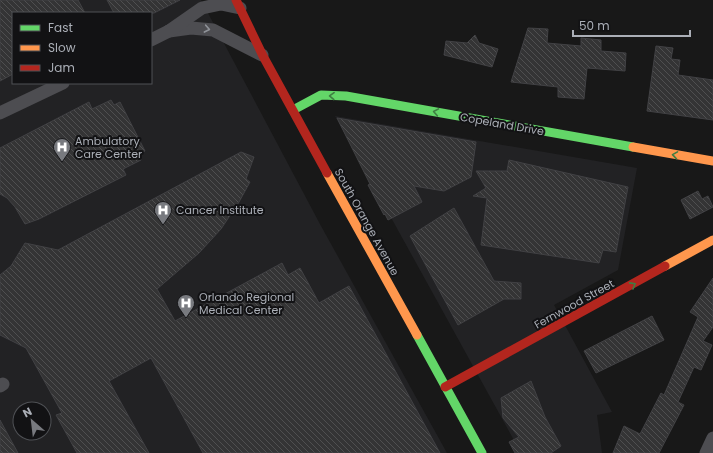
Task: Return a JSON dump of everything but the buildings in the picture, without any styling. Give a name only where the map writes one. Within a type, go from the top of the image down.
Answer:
[{"type":"street","points":[[152,40],[169,31],[202,8],[221,4],[238,4]]},
{"type":"street","name":"South Orange Avenue","points":[[238,4],[263,56],[482,453]]},
{"type":"street","points":[[169,31],[191,28],[213,30],[263,56]]},
{"type":"street","points":[[0,113],[61,84]]},
{"type":"street","name":"Copeland Drive","points":[[293,110],[320,95],[346,96],[713,161]]},
{"type":"street","name":"Fernwood Street","points":[[445,387],[599,304],[713,240]]},
{"type":"street","points":[[706,453],[713,438]]},
{"type":"shaded area","name":"Orlando Regional Medical Center","points":[[0,0],[201,0],[321,226],[447,453],[0,453]]},
{"type":"shaded area","points":[[335,116],[637,168],[618,270],[554,305],[612,412],[597,415],[602,453],[521,453]]},
{"type":"traffic: fast","points":[[293,110],[321,95],[346,96],[633,147]]},
{"type":"traffic: fast","points":[[417,335],[482,453]]},
{"type":"traffic: slow","points":[[633,147],[713,161]]},
{"type":"traffic: slow","points":[[327,173],[417,335]]},
{"type":"traffic: slow","points":[[665,266],[713,240]]},
{"type":"traffic: jam","points":[[236,0],[263,56],[327,173]]},
{"type":"traffic: jam","points":[[445,387],[665,266]]},
{"type":"place","name":"Ambulatory Care Center","points":[[62,162]]},
{"type":"place","name":"Cancer Institute","points":[[163,225]]},
{"type":"place","name":"Orlando Regional Medical Center","points":[[186,318]]}]
